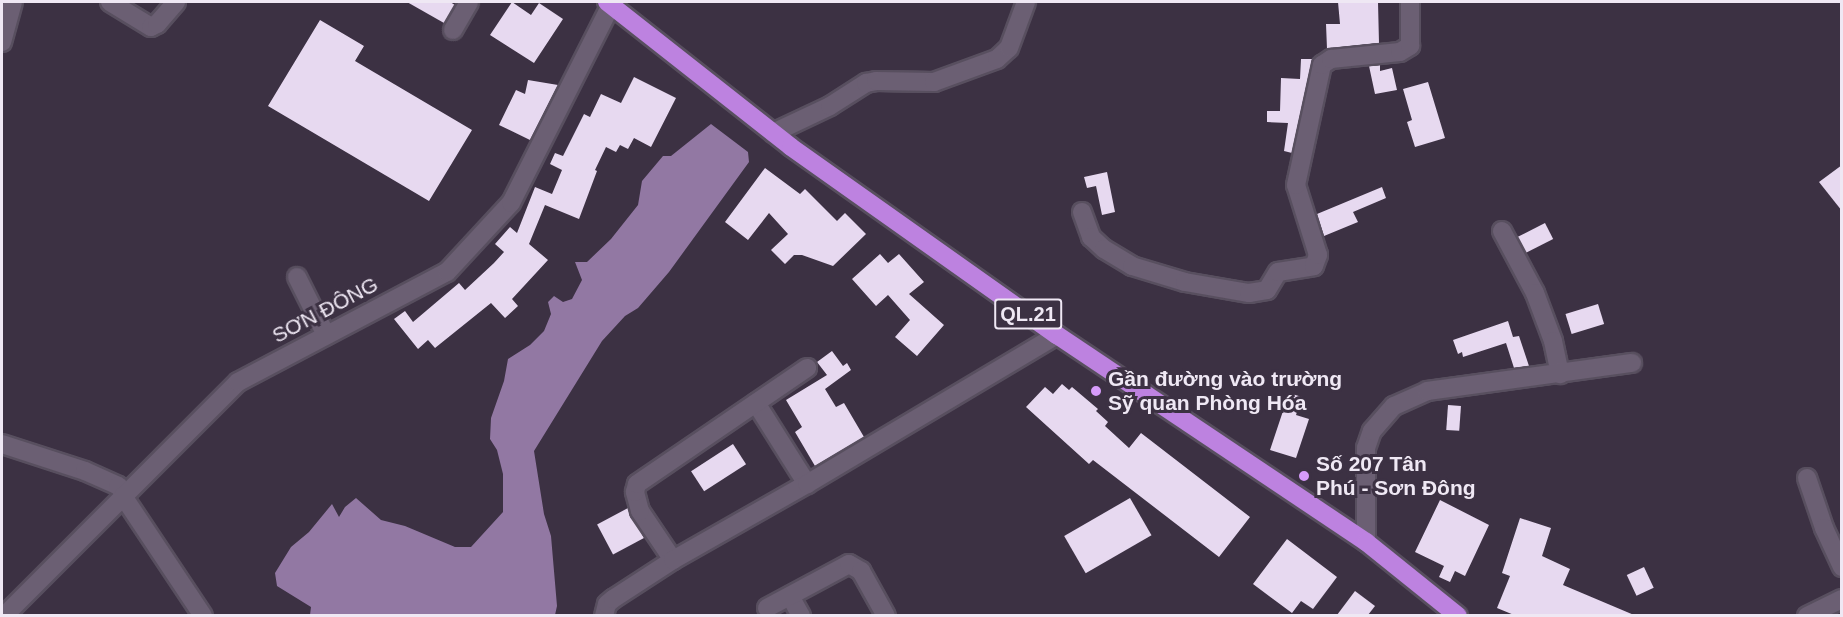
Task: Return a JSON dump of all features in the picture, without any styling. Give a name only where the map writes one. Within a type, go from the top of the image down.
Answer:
[{"type":"highway","name":"QL.21","points":[[609,3],[773,134],[1057,335],[1366,542],[1458,615]]},
{"type":"street","points":[[2,42],[13,2]]},
{"type":"street","points":[[110,2],[151,27],[157,24],[176,2]]},
{"type":"street","points":[[453,30],[469,2]]},
{"type":"street","points":[[773,134],[830,106],[866,83],[876,81],[933,82],[997,59],[1009,48],[1026,2]]},
{"type":"street","points":[[1082,212],[1091,237],[1104,249],[1132,266],[1185,282],[1249,293],[1267,290],[1278,272],[1314,266],[1318,255],[1296,185],[1323,65],[1331,59],[1400,52],[1410,46],[1410,2]]},
{"type":"street","name":"SƠN ĐÔNG","points":[[4,615],[238,382],[447,272],[511,203],[609,3]]},
{"type":"street","points":[[1502,231],[1535,293],[1553,341],[1560,374]]},
{"type":"street","points":[[297,277],[326,335]]},
{"type":"street","points":[[604,615],[607,604],[613,599],[673,560],[807,484],[1057,335]]},
{"type":"street","points":[[1366,542],[1366,448],[1372,430],[1394,406],[1427,391],[1632,363]]},
{"type":"street","points":[[673,560],[640,511],[635,492],[637,484],[807,368]]},
{"type":"street","points":[[756,403],[807,484]]},
{"type":"street","points":[[2,444],[85,471],[118,486],[203,615]]},
{"type":"street","points":[[1807,478],[1824,528],[1842,567]]},
{"type":"street","points":[[767,608],[849,564],[861,571],[886,615]]},
{"type":"street","points":[[790,596],[801,615]]},
{"type":"street","points":[[1807,615],[1842,599]]},
{"type":"shaded area","points":[[711,124],[748,152],[749,162],[669,272],[638,308],[625,316],[602,341],[534,451],[544,514],[551,536],[557,606],[555,615],[310,615],[311,607],[277,586],[275,573],[291,547],[309,532],[332,504],[339,517],[345,507],[356,498],[381,520],[405,526],[455,547],[471,547],[503,512],[503,474],[497,450],[490,439],[491,418],[504,381],[508,359],[530,345],[544,331],[551,314],[548,302],[554,296],[563,302],[572,299],[582,280],[575,262],[587,262],[611,239],[638,205],[642,181],[663,156],[671,156]]},
{"type":"building","points":[[407,2],[450,2],[455,5],[444,23]]},
{"type":"building","points":[[512,2],[531,15],[539,3],[563,19],[534,63],[490,35]]},
{"type":"building","points":[[1338,2],[1378,2],[1379,43],[1327,49],[1326,24],[1340,24]]},
{"type":"building","points":[[320,20],[364,46],[355,61],[472,130],[429,201],[268,106]]},
{"type":"building","points":[[1301,59],[1313,59],[1292,153],[1284,151],[1288,123],[1267,122],[1267,111],[1280,111],[1281,78],[1300,79]]},
{"type":"building","points":[[1380,65],[1380,71],[1392,68],[1397,90],[1375,94],[1369,66]]},
{"type":"building","points":[[634,77],[676,98],[651,147],[634,138],[628,149],[620,145],[616,152],[606,147],[595,170],[597,171],[579,219],[545,205],[529,244],[548,260],[512,299],[518,306],[505,318],[491,303],[435,348],[428,340],[418,349],[394,319],[405,311],[413,322],[459,283],[465,290],[494,263],[504,252],[495,244],[510,227],[517,233],[535,187],[552,194],[562,170],[550,164],[555,153],[563,156],[584,114],[590,117],[601,94],[621,103]]},
{"type":"building","points":[[528,80],[558,85],[530,140],[499,125],[516,90],[525,94]]},
{"type":"building","points":[[1428,82],[1445,138],[1415,147],[1407,122],[1412,120],[1403,89]]},
{"type":"building","points":[[1842,165],[1842,211],[1819,182]]},
{"type":"building","points":[[765,168],[800,194],[805,189],[837,221],[845,213],[866,234],[833,266],[802,255],[794,255],[785,264],[771,250],[788,234],[769,213],[748,240],[725,222]]},
{"type":"building","points":[[1107,172],[1115,212],[1102,215],[1096,186],[1087,188],[1084,177]]},
{"type":"building","points":[[1382,187],[1386,198],[1353,212],[1358,222],[1324,236],[1317,214]]},
{"type":"building","points":[[1545,223],[1553,239],[1526,253],[1517,237]]},
{"type":"building","points":[[880,254],[888,263],[899,254],[924,282],[909,294],[944,325],[917,356],[895,337],[910,320],[888,295],[876,306],[852,279]]},
{"type":"building","points":[[1598,304],[1604,324],[1572,334],[1565,314]]},
{"type":"building","points":[[1508,321],[1513,337],[1519,336],[1529,366],[1514,368],[1506,343],[1463,357],[1462,352],[1458,354],[1453,340]]},
{"type":"building","points":[[832,351],[843,366],[847,363],[851,370],[825,389],[836,407],[844,403],[864,437],[815,466],[795,432],[802,427],[786,400],[827,375],[817,362]]},
{"type":"building","points":[[1062,384],[1069,390],[1072,387],[1098,409],[1096,411],[1108,422],[1105,426],[1129,448],[1141,433],[1250,517],[1219,557],[1093,460],[1089,464],[1026,407],[1045,387],[1053,394]]},
{"type":"building","points":[[1289,393],[1302,397],[1296,415],[1309,419],[1296,458],[1270,450]]},
{"type":"building","points":[[1448,405],[1461,406],[1459,431],[1446,430]]},
{"type":"building","points":[[733,444],[746,464],[704,491],[691,471]]},
{"type":"building","points":[[1130,498],[1152,535],[1086,573],[1064,536]]},
{"type":"building","points":[[1440,500],[1489,525],[1465,576],[1455,571],[1450,582],[1439,577],[1444,566],[1415,552]]},
{"type":"building","points":[[628,508],[644,538],[613,554],[597,524]]},
{"type":"building","points":[[1520,518],[1551,528],[1542,556],[1570,569],[1563,585],[1634,615],[1514,615],[1497,608],[1510,576],[1502,573]]},
{"type":"building","points":[[1287,539],[1337,577],[1313,609],[1301,601],[1292,613],[1253,584]]},
{"type":"building","points":[[1644,567],[1654,588],[1637,596],[1627,575]]},
{"type":"building","points":[[1355,591],[1375,606],[1368,615],[1337,615]]},
{"type":"place","name":"Gần đường vào trường Sỹ quan Phòng Hóa","points":[[1096,391]]},
{"type":"place","name":"Số 207 Tân Phú - Sơn Đông","points":[[1304,476]]}]
